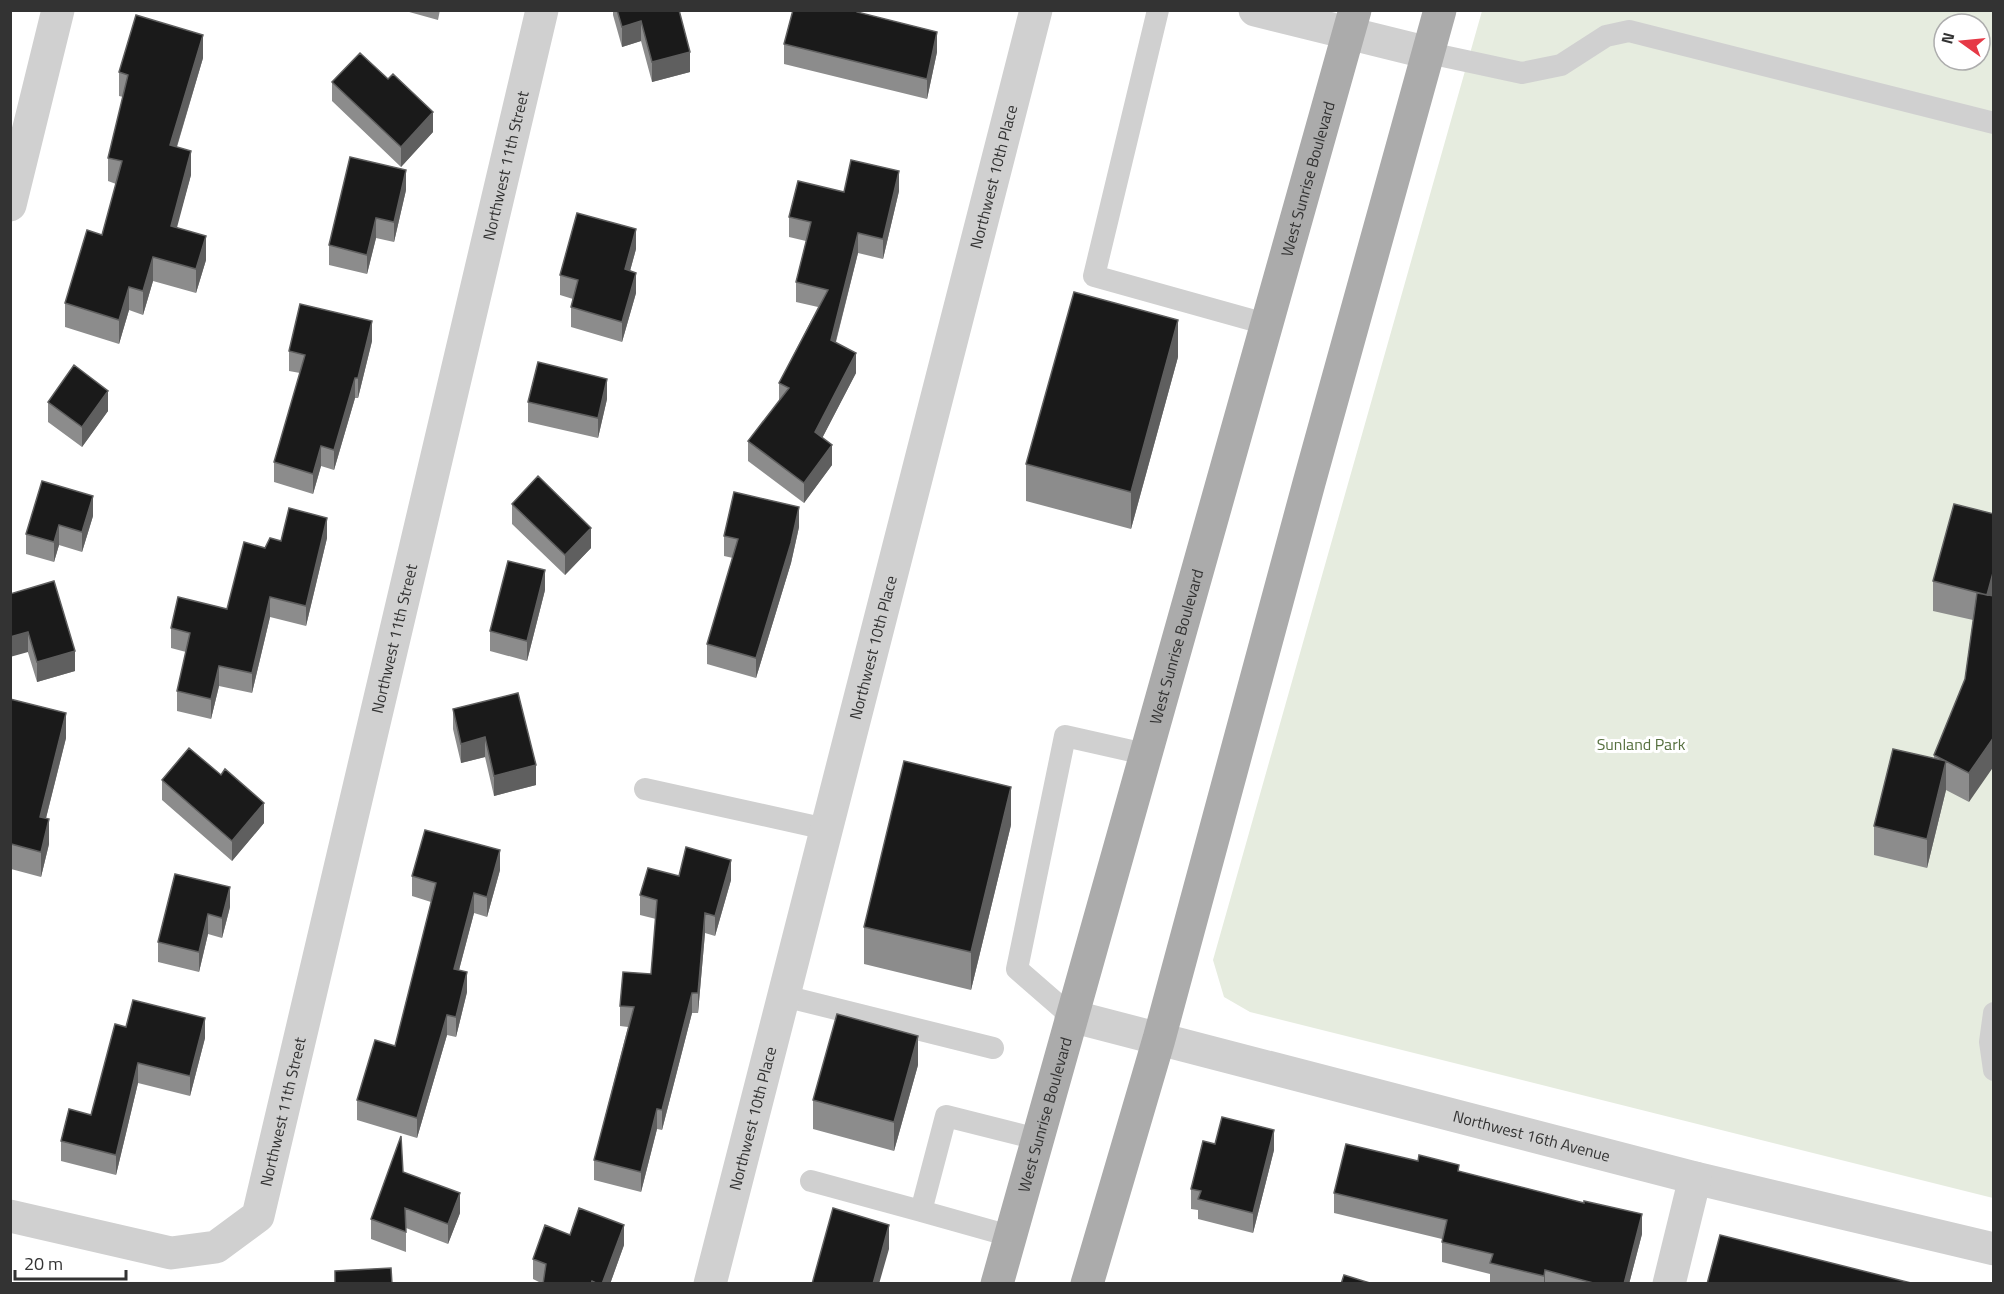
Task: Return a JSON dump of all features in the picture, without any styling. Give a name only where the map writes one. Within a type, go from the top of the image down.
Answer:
[{"type":"main road","points":[[1087,1284],[1159,1039],[1440,10]]},
{"type":"main road","name":"West Sunrise Boulevard","points":[[997,1284],[1352,22]]},
{"type":"street","points":[[10,205],[58,10]]},
{"type":"street","name":"Northwest 11th Street","points":[[10,1216],[171,1254],[216,1247],[258,1216],[542,10]]},
{"type":"street","name":"Northwest 10th Place","points":[[710,1284],[1036,10]]},
{"type":"street","points":[[1256,10],[1352,22],[1429,53]]},
{"type":"street","name":"Northwest 16th Avenue","points":[[1071,1016],[1695,1178],[1994,1249]]},
{"type":"street","points":[[1670,1284],[1695,1178]]},
{"type":"lane","points":[[1158,10],[1094,276],[1266,324]]},
{"type":"lane","points":[[1429,53],[1522,73],[1561,65],[1606,36],[1629,31],[1994,123]]},
{"type":"lane","points":[[1071,1016],[1017,969],[1065,736],[1145,754]]},
{"type":"lane","points":[[645,789],[826,829]]},
{"type":"lane","points":[[784,996],[993,1048]]},
{"type":"lane","points":[[1994,1014],[1990,1042],[1994,1070]]},
{"type":"lane","points":[[921,1210],[946,1116],[1037,1139]]},
{"type":"lane","points":[[811,1181],[1010,1236]]},
{"type":"green space","name":"Sunland Park","points":[[1482,11],[1993,11],[1993,1198],[1250,1012],[1224,997],[1213,960]]},
{"type":"building","points":[[617,10],[679,10],[690,52],[652,62],[641,21],[622,27]]},
{"type":"building","points":[[793,10],[857,10],[857,12],[937,32],[927,79],[784,44]]},
{"type":"building","points":[[136,15],[203,35],[170,145],[191,151],[171,226],[206,236],[196,269],[153,257],[143,291],[129,287],[119,320],[65,303],[87,230],[102,235],[122,161],[108,158],[128,75],[119,72]]},
{"type":"building","points":[[360,53],[388,79],[393,74],[433,112],[401,147],[332,82]]},
{"type":"building","points":[[350,157],[406,170],[394,222],[376,218],[367,255],[329,245]]},
{"type":"building","points":[[851,160],[899,171],[883,239],[858,233],[831,340],[856,353],[815,432],[832,445],[804,483],[748,441],[789,388],[779,383],[828,290],[796,282],[811,222],[789,217],[798,181],[844,192]]},
{"type":"building","points":[[577,213],[636,229],[625,269],[636,273],[622,322],[571,307],[578,280],[560,275]]},
{"type":"building","points":[[1074,292],[1178,320],[1131,492],[1026,464]]},
{"type":"building","points":[[300,304],[372,321],[358,378],[355,378],[334,450],[321,446],[313,474],[274,462],[305,355],[289,351]]},
{"type":"building","points":[[538,362],[607,379],[598,418],[528,402]]},
{"type":"building","points":[[74,365],[108,391],[82,427],[48,402]]},
{"type":"building","points":[[538,476],[591,528],[565,555],[512,504]]},
{"type":"building","points":[[42,481],[93,496],[82,532],[59,525],[54,542],[26,534]]},
{"type":"building","points":[[734,492],[799,507],[791,543],[756,658],[707,644],[738,539],[724,536]]},
{"type":"building","points":[[1954,504],[1994,514],[1994,569],[1987,595],[1933,581]]},
{"type":"building","points":[[289,508],[327,518],[306,606],[270,597],[252,673],[219,666],[211,699],[177,691],[190,633],[171,628],[178,597],[227,609],[244,542],[265,548],[270,538],[281,541]]},
{"type":"building","points":[[508,561],[545,570],[527,641],[490,631]]},
{"type":"building","points":[[54,581],[75,651],[37,662],[28,632],[10,637],[10,594]]},
{"type":"building","points":[[1977,593],[1994,596],[1994,737],[1969,773],[1934,755],[1965,679]]},
{"type":"building","points":[[518,693],[536,765],[494,776],[485,737],[461,744],[453,709]]},
{"type":"building","points":[[10,699],[66,713],[40,817],[49,819],[41,852],[11,844],[10,846]]},
{"type":"building","points":[[189,748],[221,775],[225,769],[264,803],[232,841],[162,780]]},
{"type":"building","points":[[1893,749],[1946,761],[1927,839],[1874,826]]},
{"type":"building","points":[[904,761],[1011,787],[971,952],[864,927]]},
{"type":"building","points":[[425,830],[500,850],[487,897],[474,893],[454,969],[467,972],[456,1017],[447,1015],[417,1118],[357,1100],[375,1040],[395,1046],[436,883],[412,876]]},
{"type":"building","points":[[686,847],[731,860],[715,916],[705,913],[698,993],[692,993],[662,1110],[657,1109],[641,1172],[594,1160],[634,1007],[620,1006],[623,972],[651,974],[657,900],[640,895],[648,868],[679,876]]},
{"type":"building","points":[[175,874],[230,887],[222,918],[208,914],[199,952],[158,942]]},
{"type":"building","points":[[133,1000],[205,1018],[190,1076],[138,1063],[116,1155],[61,1141],[69,1109],[91,1115],[115,1024],[126,1027]]},
{"type":"building","points":[[837,1014],[918,1036],[894,1122],[813,1100]]},
{"type":"building","points":[[1222,1117],[1274,1130],[1253,1213],[1198,1199],[1201,1191],[1191,1189],[1203,1141],[1215,1144]]},
{"type":"building","points":[[401,1136],[403,1172],[460,1193],[448,1224],[405,1208],[406,1232],[371,1219]]},
{"type":"building","points":[[1346,1144],[1418,1161],[1419,1155],[1459,1165],[1458,1171],[1584,1203],[1584,1201],[1642,1214],[1624,1284],[1597,1284],[1545,1270],[1544,1276],[1490,1263],[1493,1254],[1442,1242],[1447,1220],[1334,1193]]},
{"type":"building","points":[[579,1208],[624,1225],[602,1284],[592,1281],[591,1284],[543,1284],[546,1264],[533,1259],[545,1225],[570,1235]]},
{"type":"building","points":[[833,1208],[889,1225],[873,1284],[812,1284]]},
{"type":"building","points":[[1720,1235],[1915,1284],[1707,1284]]},
{"type":"building","points":[[391,1268],[392,1284],[335,1284],[335,1271]]},
{"type":"building","points":[[1344,1275],[1373,1284],[1341,1284]]}]
